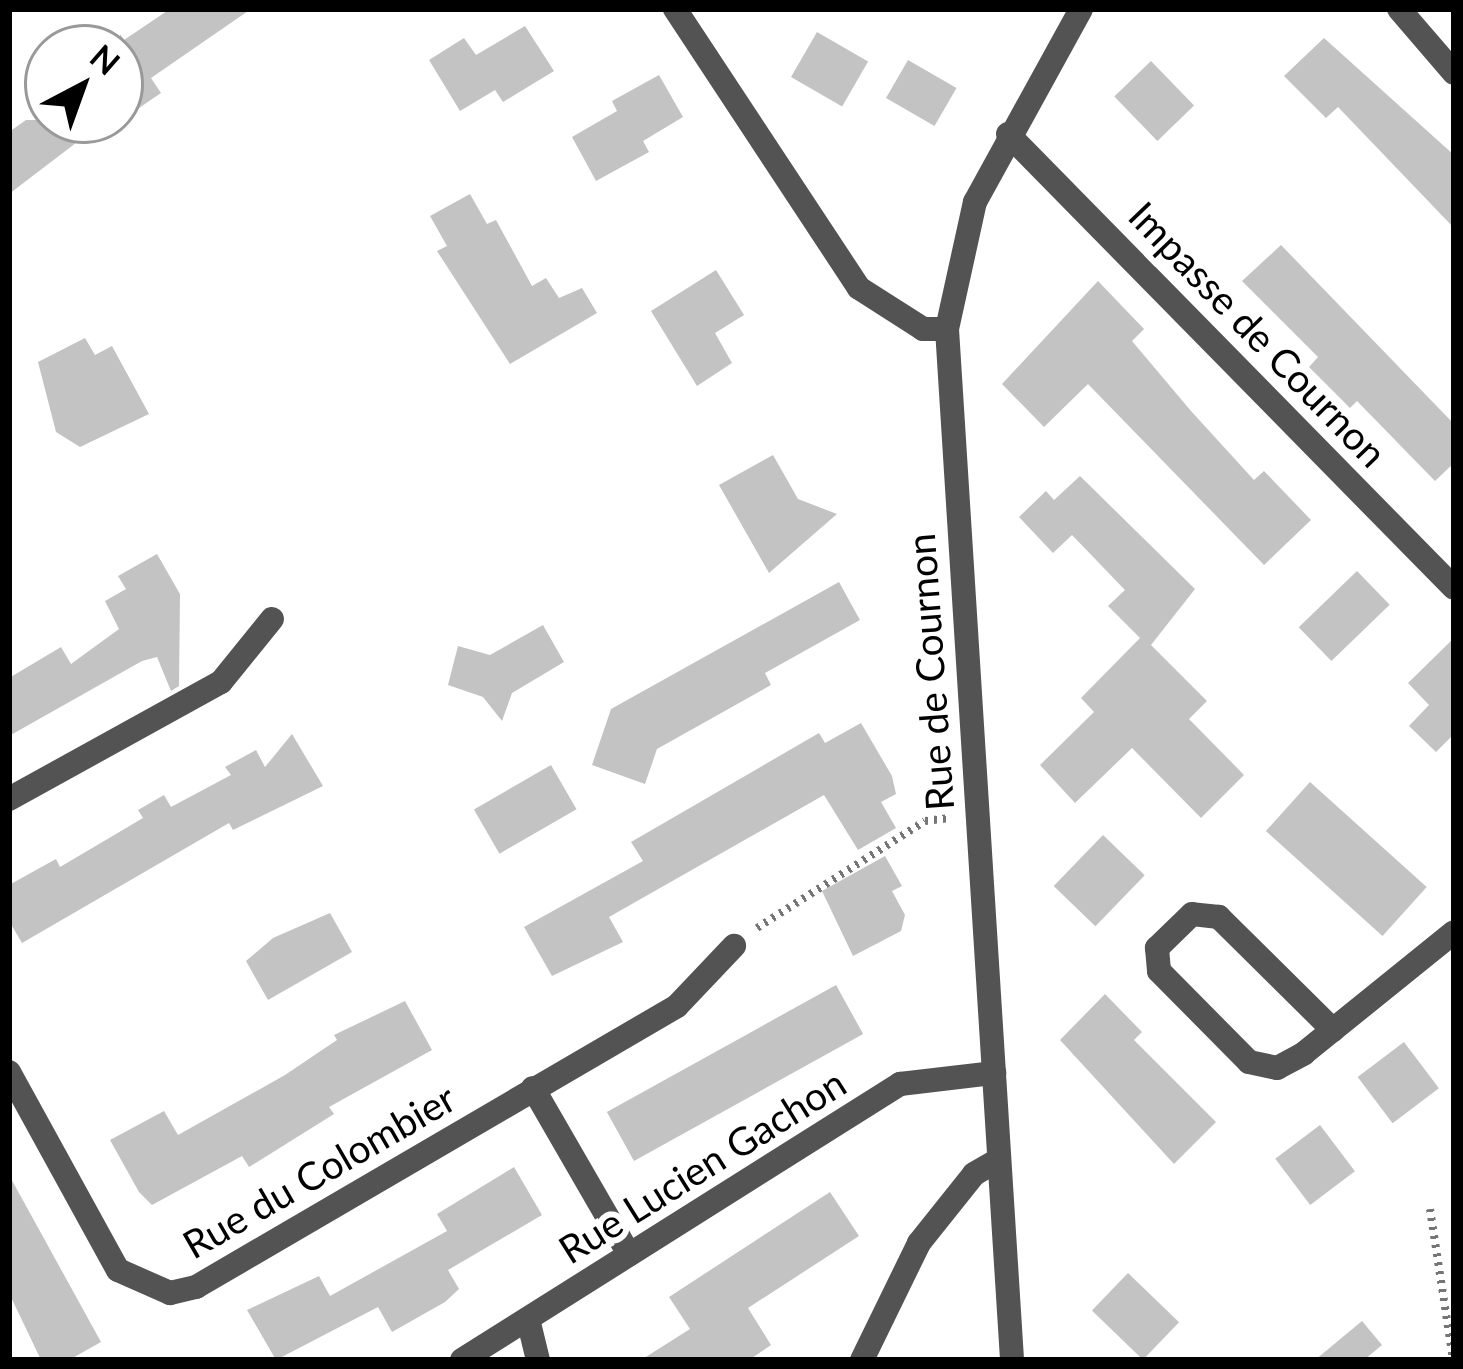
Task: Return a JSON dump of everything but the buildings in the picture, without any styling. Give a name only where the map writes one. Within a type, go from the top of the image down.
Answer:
[{"type":"street","points":[[675,9],[859,288],[923,329],[947,329]]},
{"type":"street","name":"Rue de Cournon","points":[[1012,1360],[947,329],[975,202],[1008,134],[1081,9]]},
{"type":"street","points":[[1399,9],[1454,73]]},
{"type":"street","name":"Impasse de Cournon","points":[[1008,134],[1454,588]]},
{"type":"street","points":[[9,799],[221,682],[272,619]]},
{"type":"street","points":[[1333,1030],[1219,917],[1192,914],[1157,948],[1159,971],[1249,1062],[1277,1068],[1333,1030],[1454,932]]},
{"type":"street","name":"Rue du Colombier","points":[[9,1072],[118,1270],[170,1293],[196,1287],[677,1006],[734,946]]},
{"type":"street","name":"Rue Lucien Gachon","points":[[462,1360],[900,1084],[994,1073]]},
{"type":"street","points":[[533,1088],[629,1254]]},
{"type":"street","points":[[862,1360],[919,1243],[974,1174],[998,1160]]},
{"type":"street","points":[[528,1319],[538,1360]]},
{"type":"path","points":[[734,946],[796,896],[925,821],[976,817]]},
{"type":"path","points":[[1430,1209],[1454,1360]]}]
